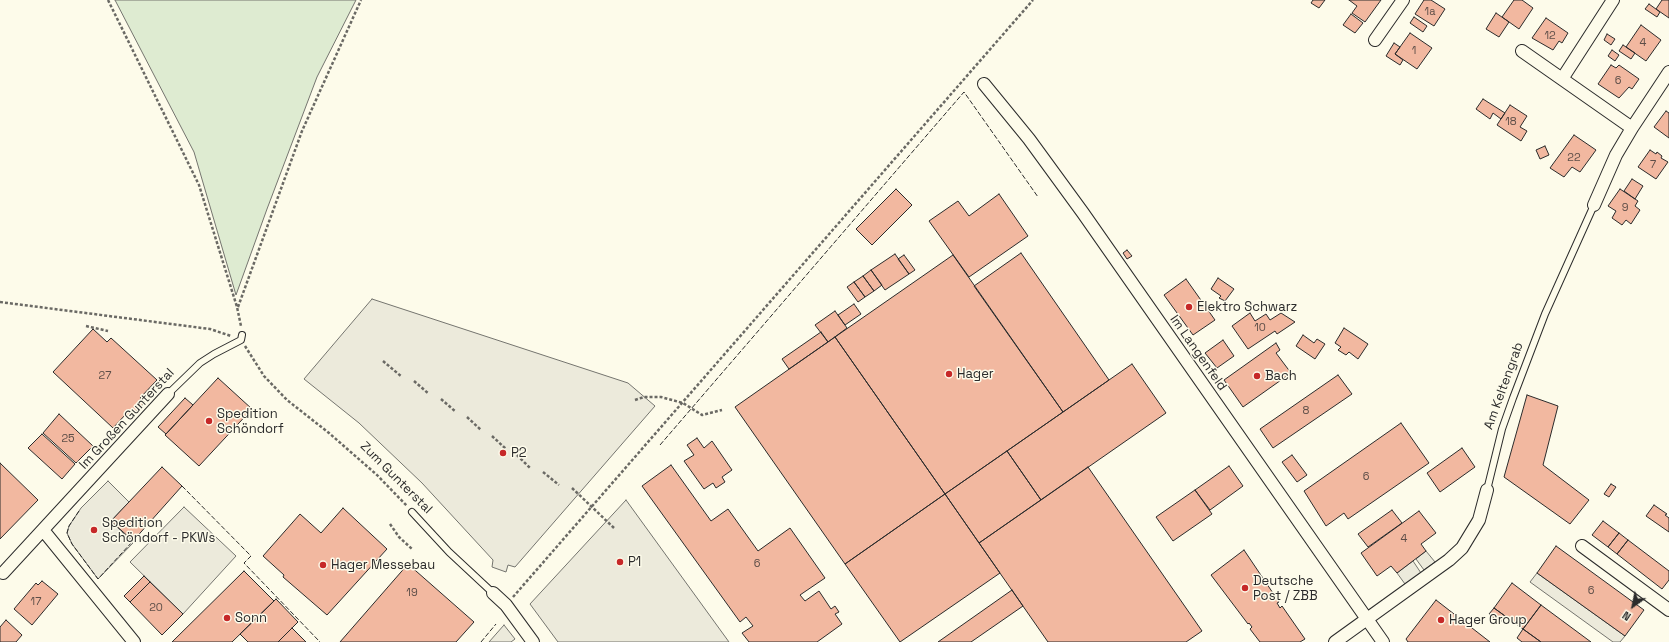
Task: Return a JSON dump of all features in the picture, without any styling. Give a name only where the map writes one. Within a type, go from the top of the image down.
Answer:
[{"type":"street","points":[[1375,40],[1403,0]]},
{"type":"street","points":[[1562,79],[1613,0]]},
{"type":"street","points":[[1522,51],[1632,128]]},
{"type":"street","name":"Am Keltengrab","points":[[1594,205],[1616,155],[1669,72]]},
{"type":"street","name":"Im Langenfeld","points":[[984,84],[1029,139],[1083,213],[1383,642]]},
{"type":"street","name":"Im Großen Gunterstal","points":[[2,573],[168,394]]},
{"type":"street","name":"Am Keltengrab","points":[[1335,642],[1449,560],[1462,548],[1479,520],[1486,490]]},
{"type":"street","points":[[42,530],[134,642]]},
{"type":"street","points":[[1582,546],[1668,607]]},
{"type":"street","name":"Zum Gunterstal","points":[[493,593],[506,605],[533,642]]},
{"type":"lane","name":"Am Keltengrab","points":[[1486,490],[1502,429],[1513,398],[1545,314],[1594,205]]},
{"type":"lane","name":"Im Großen Gunterstal","points":[[168,394],[200,363],[242,338]]},
{"type":"lane","name":"Zum Gunterstal","points":[[412,512],[449,552],[493,593]]},
{"type":"path","name":"Zum Gunterstal","points":[[108,0],[199,185],[237,308],[242,338],[251,358],[264,376],[287,400],[329,433],[377,475],[412,512]]},
{"type":"path","points":[[237,308],[302,131],[361,0]]},
{"type":"path","points":[[506,605],[593,507],[1033,0]]},
{"type":"path","points":[[0,302],[210,329],[242,338]]},
{"type":"path","points":[[86,326],[108,331]]},
{"type":"path","points":[[383,361],[402,377]]},
{"type":"path","points":[[414,381],[429,394]]},
{"type":"path","points":[[635,400],[644,397],[661,397],[683,403],[702,415],[722,410]]},
{"type":"path","points":[[441,399],[456,412]]},
{"type":"path","points":[[467,418],[481,430]]},
{"type":"path","points":[[492,436],[506,449]]},
{"type":"path","points":[[517,455],[531,469]]},
{"type":"path","points":[[544,472],[558,485]]},
{"type":"path","points":[[572,488],[614,528]]},
{"type":"path","points":[[390,524],[399,537],[412,549]]},
{"type":"green space","points":[[115,0],[356,0],[317,77],[236,295],[194,152]]},
{"type":"shaded area","name":"P2","points":[[372,299],[628,383],[655,406],[515,567],[508,565],[506,572],[492,567],[493,560],[422,483],[359,423],[304,379]]},
{"type":"shaded area","name":"Spedition Schöndorf - PKWs","points":[[108,481],[129,502],[111,521],[133,543],[98,579],[72,544],[67,533],[69,526],[81,508]]},
{"type":"shaded area","name":"P1","points":[[626,500],[729,642],[558,642],[530,604]]},
{"type":"shaded area","points":[[184,507],[236,556],[183,614],[130,562]]},
{"type":"shaded area","points":[[1426,551],[1435,562],[1424,570],[1416,559]]},
{"type":"shaded area","points":[[1413,561],[1421,573],[1405,584],[1397,573]]},
{"type":"shaded area","points":[[1537,573],[1625,636],[1620,642],[1613,642],[1530,582]]},
{"type":"shaded area","points":[[504,625],[515,639],[511,642],[489,642]]},
{"type":"building","points":[[1313,0],[1325,0],[1319,8],[1311,3]]},
{"type":"building","points":[[1349,0],[1381,0],[1365,22],[1352,13],[1357,6]]},
{"type":"building","points":[[1424,0],[1431,0],[1445,9],[1434,26],[1415,14]]},
{"type":"building","points":[[1514,0],[1522,0],[1533,8],[1519,29],[1502,17]]},
{"type":"building","points":[[1662,0],[1669,0],[1669,18],[1656,9]]},
{"type":"building","points":[[1649,4],[1660,12],[1657,17],[1645,9]]},
{"type":"building","points":[[1496,13],[1509,22],[1499,37],[1486,29]]},
{"type":"building","points":[[1351,14],[1363,23],[1355,33],[1343,25]]},
{"type":"building","points":[[1414,17],[1427,26],[1423,32],[1410,23]]},
{"type":"building","points":[[1546,18],[1568,33],[1562,43],[1559,41],[1553,50],[1532,38]]},
{"type":"building","points":[[1641,25],[1661,40],[1646,61],[1626,47]]},
{"type":"building","points":[[1410,33],[1432,48],[1417,69],[1395,54]]},
{"type":"building","points":[[1607,34],[1615,39],[1611,45],[1604,40]]},
{"type":"building","points":[[1394,43],[1400,47],[1395,54],[1403,60],[1400,65],[1386,56]]},
{"type":"building","points":[[1623,45],[1635,53],[1631,59],[1619,51]]},
{"type":"building","points":[[1612,50],[1619,55],[1615,61],[1608,56]]},
{"type":"building","points":[[1611,65],[1616,68],[1619,65],[1639,79],[1632,89],[1629,87],[1619,98],[1598,84]]},
{"type":"building","points":[[1483,99],[1505,113],[1501,119],[1493,113],[1490,119],[1476,109]]},
{"type":"building","points":[[1510,105],[1527,116],[1520,127],[1527,131],[1521,141],[1497,125]]},
{"type":"building","points":[[1666,111],[1669,113],[1669,138],[1654,127]]},
{"type":"building","points":[[1574,135],[1596,150],[1580,172],[1572,167],[1564,177],[1550,168]]},
{"type":"building","points":[[1545,146],[1549,155],[1540,159],[1536,150]]},
{"type":"building","points":[[1650,150],[1656,154],[1657,152],[1662,156],[1661,158],[1668,162],[1656,179],[1638,167]]},
{"type":"building","points":[[1632,179],[1643,186],[1635,199],[1624,191]]},
{"type":"building","points":[[896,189],[912,205],[872,245],[856,229]]},
{"type":"building","points":[[1620,189],[1638,201],[1635,206],[1640,210],[1631,224],[1626,220],[1622,225],[1612,218],[1616,211],[1608,206]]},
{"type":"building","points":[[999,194],[1028,236],[969,277],[929,221],[958,201],[969,216]]},
{"type":"building","points":[[1127,250],[1132,256],[1127,259],[1123,253]]},
{"type":"building","points":[[1021,253],[1109,380],[1063,412],[974,286]]},
{"type":"building","points":[[895,254],[909,274],[885,290],[871,270]]},
{"type":"building","points":[[904,255],[915,270],[909,274],[898,259]]},
{"type":"building","name":"Hager","points":[[953,255],[1063,412],[945,494],[835,337]]},
{"type":"building","points":[[871,270],[882,285],[874,291],[863,276]]},
{"type":"building","points":[[863,276],[874,291],[865,297],[854,282]]},
{"type":"building","points":[[1218,278],[1234,289],[1225,301],[1219,298],[1221,296],[1211,289]]},
{"type":"building","name":"Elektro Schwarz","points":[[1186,279],[1215,320],[1193,335],[1164,295]]},
{"type":"building","points":[[854,282],[865,297],[858,302],[847,287]]},
{"type":"building","points":[[854,304],[861,314],[845,325],[838,315]]},
{"type":"building","points":[[835,311],[847,328],[828,342],[815,325]]},
{"type":"building","points":[[1250,313],[1255,321],[1266,314],[1270,320],[1281,313],[1295,322],[1277,334],[1275,331],[1248,349],[1232,326]]},
{"type":"building","points":[[1344,328],[1368,344],[1358,359],[1349,352],[1346,355],[1338,350],[1341,347],[1335,343]]},
{"type":"building","points":[[93,329],[107,342],[111,338],[157,380],[140,398],[145,402],[130,418],[126,414],[113,428],[53,372]]},
{"type":"building","points":[[821,332],[828,342],[789,369],[782,359]]},
{"type":"building","points":[[1303,335],[1314,343],[1317,339],[1325,344],[1315,359],[1296,346]]},
{"type":"building","points":[[835,337],[945,494],[845,564],[735,407]]},
{"type":"building","points":[[1223,340],[1234,356],[1217,368],[1205,353]]},
{"type":"building","name":"Bach","points":[[1276,343],[1280,350],[1276,353],[1291,373],[1243,407],[1224,380]]},
{"type":"building","points":[[1132,364],[1166,413],[1041,500],[1007,451]]},
{"type":"building","points":[[1338,375],[1352,394],[1273,448],[1260,429]]},
{"type":"building","name":"Spedition Schöndorf","points":[[218,378],[252,409],[199,466],[165,435]]},
{"type":"building","points":[[1527,395],[1558,406],[1543,465],[1589,500],[1570,524],[1504,477]]},
{"type":"building","points":[[185,398],[193,405],[166,434],[158,427]]},
{"type":"building","points":[[59,414],[93,446],[76,463],[43,433]]},
{"type":"building","points":[[1401,423],[1429,463],[1348,519],[1344,513],[1326,526],[1304,491]]},
{"type":"building","points":[[42,434],[75,464],[62,479],[28,448]]},
{"type":"building","points":[[697,438],[704,448],[712,441],[732,470],[722,477],[725,482],[716,488],[713,483],[704,489],[684,461],[694,455],[687,445]]},
{"type":"building","points":[[1462,448],[1475,467],[1440,492],[1427,473]]},
{"type":"building","points":[[1007,451],[1041,500],[979,543],[945,494]]},
{"type":"building","points":[[1292,455],[1307,475],[1297,482],[1282,462]]},
{"type":"building","points":[[0,463],[38,500],[0,539]]},
{"type":"building","points":[[671,465],[711,521],[728,509],[758,551],[790,528],[825,578],[800,595],[805,601],[819,591],[831,609],[835,606],[839,612],[835,614],[842,624],[817,642],[749,642],[742,633],[753,626],[746,617],[740,622],[642,486]]},
{"type":"building","points":[[1229,466],[1243,486],[1210,510],[1195,490]]},
{"type":"building","points":[[162,467],[182,486],[133,541],[111,521]]},
{"type":"building","points":[[1088,467],[1202,631],[1186,642],[1048,642],[979,543]]},
{"type":"building","points":[[1611,484],[1616,487],[1609,497],[1604,494]]},
{"type":"building","points":[[1195,490],[1212,514],[1173,541],[1156,517]]},
{"type":"building","points":[[945,494],[1000,573],[900,642],[845,564]]},
{"type":"building","points":[[1654,505],[1667,514],[1665,515],[1669,518],[1669,532],[1646,516]]},
{"type":"building","name":"Hager Messebau","points":[[343,508],[387,549],[327,615],[283,577],[284,575],[263,556],[300,514],[321,533]]},
{"type":"building","points":[[1392,510],[1402,523],[1368,547],[1358,534]]},
{"type":"building","points":[[1419,511],[1436,533],[1421,544],[1426,551],[1397,573],[1391,566],[1377,576],[1361,553]]},
{"type":"building","points":[[1603,521],[1619,533],[1608,547],[1592,535]]},
{"type":"building","points":[[1619,533],[1628,540],[1617,554],[1608,547]]},
{"type":"building","points":[[1628,540],[1669,571],[1669,580],[1662,589],[1617,554]]},
{"type":"building","points":[[1556,546],[1644,610],[1625,636],[1537,573]]},
{"type":"building","name":"Deutsche Post / ZBB","points":[[1244,550],[1279,602],[1277,603],[1280,608],[1282,606],[1305,639],[1300,642],[1260,642],[1250,629],[1252,627],[1249,623],[1248,624],[1211,575]]},
{"type":"building","points":[[408,564],[474,622],[456,642],[340,642]]},
{"type":"building","name":"Sonn","points":[[244,571],[274,601],[232,642],[172,642]]},
{"type":"building","points":[[144,576],[150,582],[130,602],[124,596]]},
{"type":"building","points":[[42,581],[58,594],[32,625],[14,609],[36,583],[38,585]]},
{"type":"building","points":[[150,582],[183,614],[162,635],[130,602]]},
{"type":"building","points":[[1512,583],[1541,605],[1523,629],[1494,608]]},
{"type":"building","points":[[1012,590],[1023,606],[971,642],[938,642]]},
{"type":"building","points":[[276,599],[298,622],[278,642],[248,642],[240,634]]},
{"type":"building","name":"Hager Group","points":[[1436,600],[1490,642],[1408,642],[1406,639]]},
{"type":"building","points":[[1541,605],[1591,642],[1541,642],[1523,629]]},
{"type":"building","points":[[1494,608],[1505,616],[1500,623],[1489,614]]},
{"type":"building","points":[[6,620],[22,635],[16,642],[0,642],[0,627]]},
{"type":"building","points":[[292,628],[306,642],[278,642]]},
{"type":"building","points":[[1523,629],[1541,642],[1522,642],[1517,638]]},
{"type":"fence","points":[[660,445],[964,92],[1038,197]]},
{"type":"fence","points":[[182,486],[251,556],[244,563],[320,642]]},
{"type":"fence","points":[[79,511],[69,526],[67,533],[72,544],[98,579],[133,541]]},
{"type":"fence","points":[[481,642],[496,624]]},
{"type":"place","name":"Elektro Schwarz","points":[[1189,307]]},
{"type":"place","name":"Hager","points":[[949,374]]},
{"type":"place","name":"Bach","points":[[1257,376]]},
{"type":"place","name":"Spedition Schöndorf","points":[[209,421]]},
{"type":"place","name":"P2","points":[[503,453]]},
{"type":"place","name":"Spedition Schöndorf - PKWs","points":[[94,530]]},
{"type":"place","name":"P1","points":[[620,562]]},
{"type":"place","name":"Hager Messebau","points":[[323,565]]},
{"type":"place","name":"Deutsche Post / ZBB","points":[[1245,588]]},
{"type":"place","name":"Sonn","points":[[227,618]]},
{"type":"place","name":"Hager Group","points":[[1441,620]]}]
